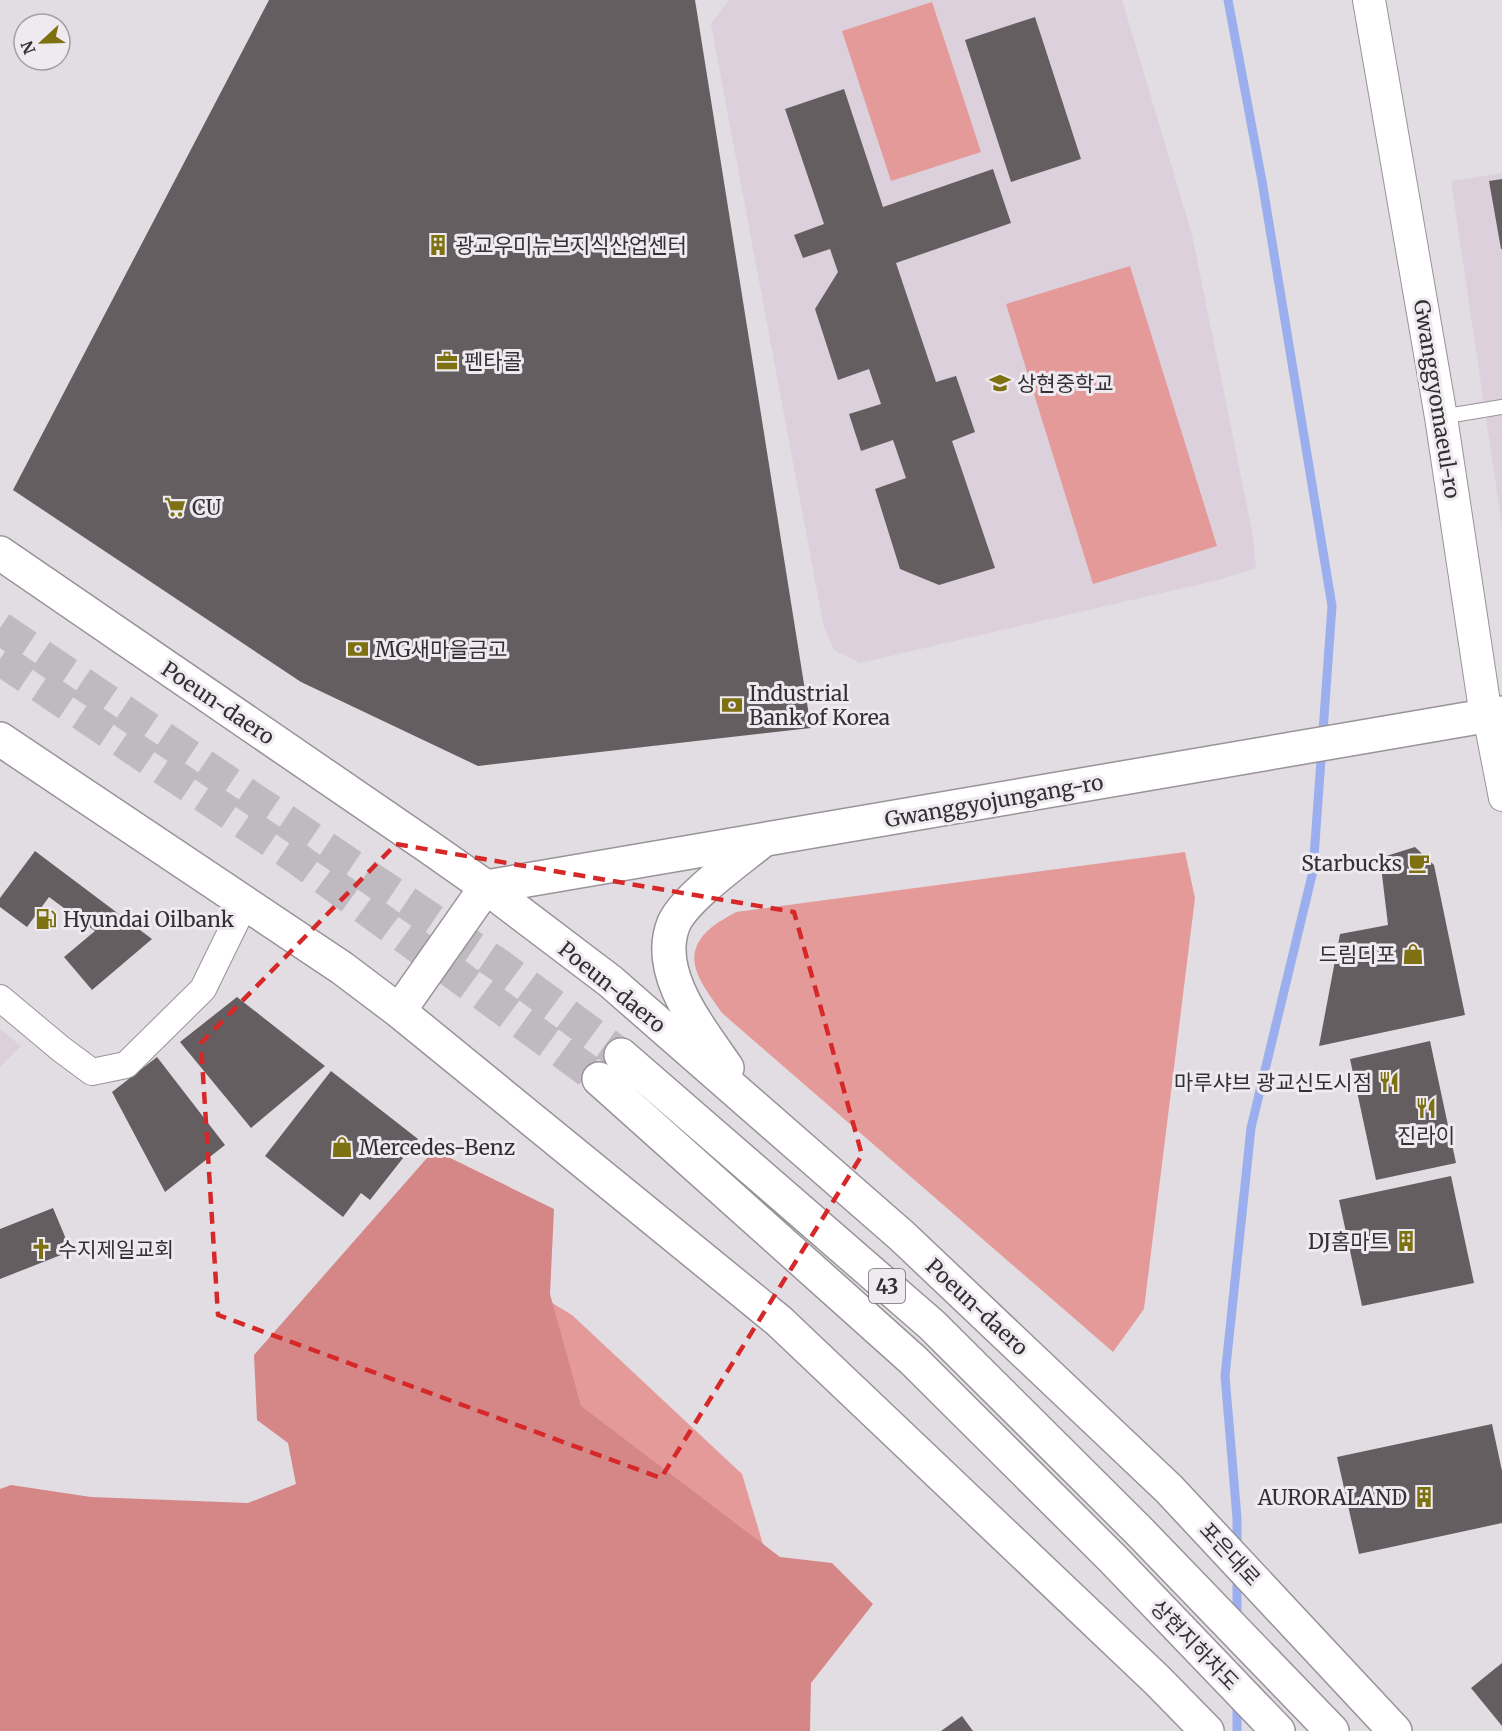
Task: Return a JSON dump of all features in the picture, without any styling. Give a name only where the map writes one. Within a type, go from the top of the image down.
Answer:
[{"type":"main road","name":"Poeun-daero","points":[[0,554],[486,887],[610,981],[902,1236],[1169,1489]]},
{"type":"main road","name":"Gwanggyojungang-ro","points":[[486,887],[1494,714]]},
{"type":"main road","points":[[0,739],[342,968],[399,1011],[779,1321],[1207,1731]]},
{"type":"main road","points":[[751,1105],[688,1010],[670,969],[669,943],[675,922],[687,905],[703,888],[762,841]]},
{"type":"main road","points":[[399,1011],[486,887]]},
{"type":"main road","name":"Poeun-daero","points":[[621,1055],[932,1325],[1140,1532],[1332,1731]]},
{"type":"main road","name":"상현지하차도","points":[[599,1078],[913,1360],[1113,1559],[1278,1731]]},
{"type":"main road","name":"포은대로","points":[[1169,1489],[1395,1731]]},
{"type":"street","name":"Gwanggyomaeul-ro","points":[[1369,0],[1494,714],[1502,798]]},
{"type":"street","points":[[0,998],[92,1072],[126,1065],[203,989],[245,903]]},
{"type":"lane","points":[[1441,417],[1502,407]]},
{"type":"highlighted area","points":[[396,844],[794,912],[862,1155],[661,1478],[218,1315],[201,1043]]},
{"type":"shaded area","name":"상현중학교","points":[[729,0],[1122,0],[1192,235],[1252,531],[1256,568],[1218,580],[860,663],[834,650],[824,628],[711,24]]},
{"type":"shaded area","points":[[932,2],[981,152],[891,181],[842,31]]},
{"type":"shaded area","points":[[1502,173],[1502,526],[1451,181]]},
{"type":"shaded area","points":[[1130,266],[1217,546],[1093,584],[1006,304]]},
{"type":"shaded area","points":[[1185,852],[1195,898],[1144,1309],[1113,1352],[722,1013],[701,981],[694,960],[701,938],[712,927],[736,912]]},
{"type":"shaded area","points":[[0,1029],[21,1046],[0,1067]]},
{"type":"shaded area","points":[[434,1150],[554,1209],[550,1294],[581,1406],[780,1557],[832,1563],[873,1604],[811,1683],[810,1731],[0,1731],[0,1489],[11,1485],[91,1497],[248,1503],[296,1484],[288,1443],[257,1420],[254,1355]]},
{"type":"shaded area","points":[[518,1282],[572,1315],[742,1474],[765,1551],[496,1731]]},
{"type":"building","name":"광교우미뉴브지식산업센터","points":[[269,0],[695,0],[811,728],[478,766],[301,682],[13,490]]},
{"type":"building","points":[[1035,17],[1081,159],[1011,182],[965,40]]},
{"type":"building","points":[[844,89],[883,207],[993,169],[1011,223],[896,263],[936,382],[956,376],[975,432],[952,441],[995,568],[939,585],[900,569],[875,489],[906,478],[893,440],[861,451],[849,414],[881,404],[869,369],[838,380],[815,309],[838,272],[830,249],[803,258],[794,235],[824,224],[785,109]]},
{"type":"building","points":[[1502,179],[1502,249],[1501,249],[1489,181]]},
{"type":"building","points":[[1415,847],[1434,865],[1465,1015],[1319,1046],[1340,934],[1388,925],[1380,858]]},
{"type":"building","points":[[35,851],[152,939],[92,990],[64,957],[95,931],[49,897],[27,927],[0,907],[0,898]]},
{"type":"building","points":[[237,997],[325,1066],[251,1128],[180,1042]]},
{"type":"building","points":[[1430,1041],[1456,1163],[1376,1180],[1350,1059]]},
{"type":"building","points":[[157,1057],[225,1145],[165,1192],[112,1092]]},
{"type":"building","name":"Mercedes-Benz","points":[[331,1071],[418,1139],[370,1200],[361,1193],[343,1217],[265,1156]]},
{"type":"building","name":"DJ홈마트","points":[[1451,1176],[1474,1283],[1362,1306],[1339,1200]]},
{"type":"building","points":[[53,1208],[71,1251],[0,1279],[0,1229]]},
{"type":"building","name":"AURORALAND","points":[[1492,1424],[1502,1471],[1502,1523],[1359,1554],[1337,1457]]},
{"type":"building","points":[[1502,1663],[1502,1726],[1471,1688]]},
{"type":"building","points":[[962,1716],[973,1731],[941,1731]]},
{"type":"waterway","points":[[1228,0],[1262,181],[1332,606],[1313,871],[1251,1128],[1225,1376],[1237,1518],[1237,1549]]},
{"type":"waterway","points":[[1237,1574],[1237,1621]]},
{"type":"waterway","points":[[1237,1700],[1237,1731]]},
{"type":"tunnel","points":[[0,628],[499,965],[621,1055]]},
{"type":"tunnel","points":[[0,659],[295,857],[599,1079]]},
{"type":"place","name":"광교우미뉴브지식산업센터","points":[[438,245]]},
{"type":"place","name":"펜타콜","points":[[447,361]]},
{"type":"place","name":"상현중학교","points":[[1000,383]]},
{"type":"place","name":"CU","points":[[175,507]]},
{"type":"place","name":"MG새마을금고","points":[[358,649]]},
{"type":"place","name":"Industrial Bank of Korea","points":[[732,705]]},
{"type":"place","name":"Starbucks","points":[[1419,863]]},
{"type":"place","name":"Hyundai Oilbank","points":[[46,919]]},
{"type":"place","name":"드림디포","points":[[1413,954]]},
{"type":"place","name":"마루샤브 광교신도시점","points":[[1389,1082]]},
{"type":"place","name":"진라이","points":[[1426,1108]]},
{"type":"place","name":"Mercedes-Benz","points":[[342,1147]]},
{"type":"place","name":"DJ홈마트","points":[[1406,1241]]},
{"type":"place","name":"수지제일교회","points":[[41,1249]]},
{"type":"place","name":"AURORALAND","points":[[1424,1497]]}]
